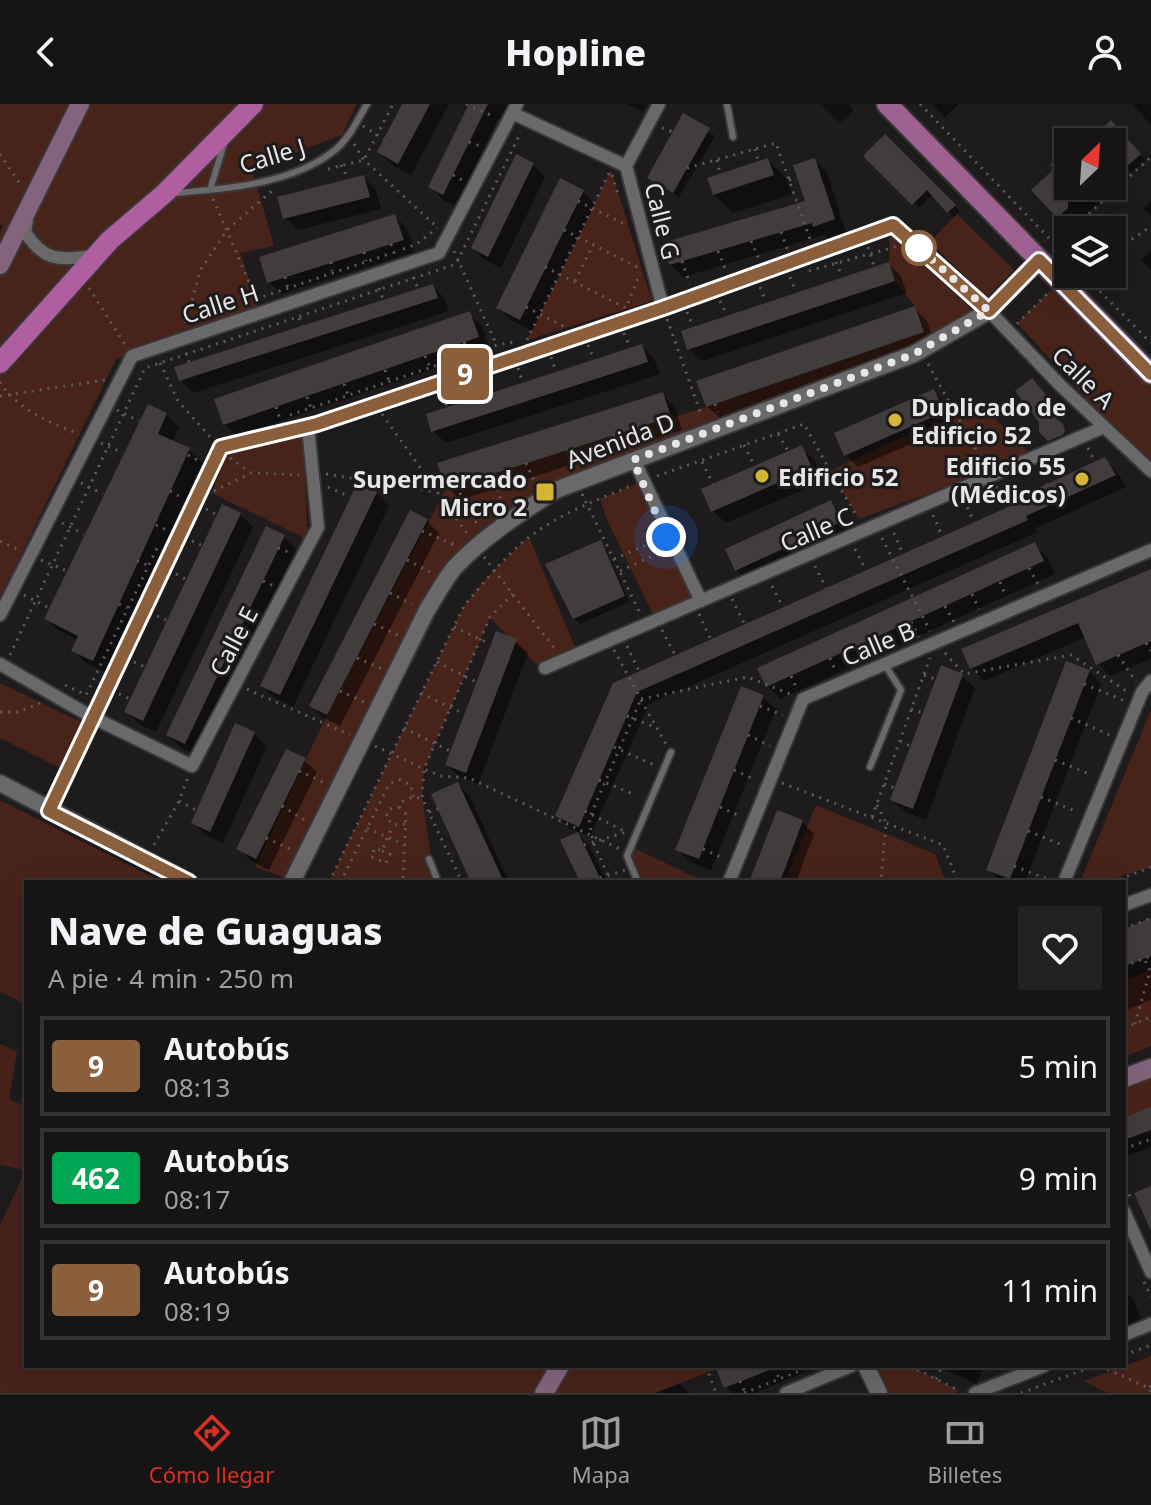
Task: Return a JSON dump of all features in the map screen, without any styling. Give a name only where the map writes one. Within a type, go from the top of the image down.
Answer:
[{"type":"highway","points":[[0,363],[95,256],[165,193],[253,104]]},
{"type":"main road","points":[[0,265],[80,104]]},
{"type":"main road","points":[[887,104],[1054,275]]},
{"type":"main road","points":[[1067,288],[1151,374]]},
{"type":"main road","points":[[1126,1077],[1151,1068]]},
{"type":"main road","points":[[544,1393],[559,1368]]},
{"type":"street","name":"Calle G","points":[[659,104],[626,166],[666,307]]},
{"type":"street","points":[[512,113],[626,166]]},
{"type":"street","name":"Calle H","points":[[132,356],[439,253],[512,113]]},
{"type":"street","points":[[31,202],[25,232],[47,257],[95,256]]},
{"type":"street","name":"Calle A","points":[[864,236],[893,225],[989,311],[1151,471]]},
{"type":"street","points":[[49,811],[221,441],[308,427],[475,370],[529,346],[666,307],[729,279],[764,271],[864,236]]},
{"type":"street","name":"Avenida D","points":[[293,880],[427,610],[446,580],[471,552],[556,490],[914,354],[989,311],[1039,260]]},
{"type":"street","points":[[0,615],[132,356]]},
{"type":"street","name":"Calle E","points":[[192,766],[318,527],[308,427]]},
{"type":"street","name":"Calle C","points":[[545,668],[650,620],[700,607],[728,590],[1104,427]]},
{"type":"street","points":[[634,460],[700,607]]},
{"type":"street","name":"Calle B","points":[[803,699],[885,664],[939,646],[1151,550]]},
{"type":"street","points":[[5,660],[92,717],[192,766]]},
{"type":"street","points":[[1065,880],[1139,699],[1151,681]]},
{"type":"street","points":[[730,880],[803,699]]},
{"type":"street","points":[[0,783],[185,880]]},
{"type":"street","points":[[1126,904],[1151,895]]},
{"type":"street","points":[[1126,1216],[1151,1272]]},
{"type":"street","points":[[1126,1334],[1151,1324]]},
{"type":"street","points":[[786,1393],[846,1368]]},
{"type":"street","points":[[867,1368],[879,1393]]},
{"type":"street","points":[[975,1393],[1039,1368]]},
{"type":"lane","name":"Calle J","points":[[165,193],[210,190],[290,173],[336,150],[367,104]]},
{"type":"lane","points":[[727,104],[733,137]]},
{"type":"lane","name":"Calle J","points":[[210,190],[229,128]]},
{"type":"lane","points":[[870,767],[901,690],[885,664]]},
{"type":"lane","points":[[637,880],[628,853],[671,752]]},
{"type":"lane","points":[[429,859],[437,880]]},
{"type":"path","points":[[364,160],[393,104]]},
{"type":"path","points":[[466,104],[495,117],[490,127]]},
{"type":"path","points":[[920,104],[1054,243]]},
{"type":"path","points":[[5,660],[145,368],[456,264],[522,130],[512,113]]},
{"type":"path","points":[[356,122],[384,139]]},
{"type":"path","points":[[655,138],[662,128]]},
{"type":"path","points":[[474,157],[485,136]]},
{"type":"path","points":[[687,168],[776,143],[815,253]]},
{"type":"path","points":[[755,149],[758,161]]},
{"type":"path","points":[[336,150],[348,179]]},
{"type":"path","points":[[0,154],[31,202]]},
{"type":"path","points":[[1126,180],[1151,157]]},
{"type":"path","points":[[717,160],[720,174]]},
{"type":"path","points":[[529,346],[540,314],[611,170],[620,198]]},
{"type":"path","points":[[789,180],[797,178]]},
{"type":"path","points":[[180,339],[201,269],[227,230],[280,186]]},
{"type":"path","points":[[210,190],[256,298],[417,244],[437,228],[443,216]]},
{"type":"path","points":[[1086,216],[1104,200]]},
{"type":"path","points":[[578,201],[629,227],[624,213]]},
{"type":"path","points":[[801,214],[808,211]]},
{"type":"path","points":[[1126,243],[1147,229],[1151,233]]},
{"type":"path","points":[[564,230],[642,270]]},
{"type":"path","points":[[781,232],[792,262]]},
{"type":"path","points":[[864,236],[874,266]]},
{"type":"path","points":[[751,241],[764,271]]},
{"type":"path","points":[[391,244],[394,252]]},
{"type":"path","points":[[574,282],[593,245]]},
{"type":"path","points":[[780,281],[899,246]]},
{"type":"path","points":[[831,248],[842,277]]},
{"type":"path","points":[[718,251],[729,279],[738,270]]},
{"type":"path","points":[[364,252],[366,261]]},
{"type":"path","points":[[638,255],[645,280]]},
{"type":"path","points":[[682,261],[691,287],[671,294],[666,307],[707,433]]},
{"type":"path","points":[[331,262],[332,271]]},
{"type":"path","points":[[545,267],[626,308]]},
{"type":"path","points":[[626,308],[642,270]]},
{"type":"path","points":[[80,273],[132,356]]},
{"type":"path","points":[[790,277],[796,292]]},
{"type":"path","points":[[760,288],[770,284]]},
{"type":"path","points":[[1017,323],[1054,287]]},
{"type":"path","points":[[1097,288],[1151,343]]},
{"type":"path","points":[[709,305],[720,302]]},
{"type":"path","points":[[526,307],[566,328],[553,332]]},
{"type":"path","points":[[611,313],[626,308],[698,309]]},
{"type":"path","points":[[269,422],[497,345],[529,346],[540,336]]},
{"type":"path","points":[[464,342],[475,370]]},
{"type":"path","points":[[576,350],[589,346]]},
{"type":"path","points":[[153,348],[178,401],[210,437],[221,441]]},
{"type":"path","points":[[914,354],[930,365],[990,474]]},
{"type":"path","points":[[425,356],[437,383]]},
{"type":"path","points":[[540,362],[552,358]]},
{"type":"path","points":[[507,373],[529,366]]},
{"type":"path","points":[[484,381],[495,377]]},
{"type":"path","points":[[0,396],[121,378]]},
{"type":"path","points":[[0,382],[7,395],[50,423],[123,453]]},
{"type":"path","points":[[106,406],[139,421]]},
{"type":"path","points":[[383,415],[393,412]]},
{"type":"path","points":[[330,880],[464,606],[486,578],[529,537],[588,503],[804,424],[830,471]]},
{"type":"path","points":[[777,432],[788,451]]},
{"type":"path","points":[[210,437],[221,441]]},
{"type":"path","points":[[744,445],[754,465]]},
{"type":"path","points":[[199,461],[204,449]]},
{"type":"path","points":[[568,449],[580,481]]},
{"type":"path","points":[[241,452],[226,456],[251,473]]},
{"type":"path","points":[[1034,458],[1047,484]]},
{"type":"path","points":[[701,461],[713,484]]},
{"type":"path","points":[[526,463],[542,499]]},
{"type":"path","points":[[216,480],[211,494],[251,473],[313,476],[437,492]]},
{"type":"path","points":[[489,475],[512,520]]},
{"type":"path","points":[[313,476],[350,497]]},
{"type":"path","points":[[70,478],[103,494]]},
{"type":"path","points":[[995,482],[1006,508]]},
{"type":"path","points":[[422,531],[471,552],[485,537],[456,486]]},
{"type":"path","points":[[962,496],[974,522]]},
{"type":"path","points":[[176,508],[182,497]]},
{"type":"path","points":[[588,503],[620,571],[675,655]]},
{"type":"path","points":[[928,505],[942,536]]},
{"type":"path","points":[[49,517],[84,534]]},
{"type":"path","points":[[166,530],[171,519]]},
{"type":"path","points":[[889,522],[903,554]]},
{"type":"path","points":[[614,559],[666,537]]},
{"type":"path","points":[[849,538],[866,570]]},
{"type":"path","points":[[0,541],[67,571]]},
{"type":"path","points":[[60,682],[86,695],[160,542]]},
{"type":"path","points":[[285,564],[296,543]]},
{"type":"path","points":[[278,548],[291,553]]},
{"type":"path","points":[[620,571],[670,548]]},
{"type":"path","points":[[407,560],[446,580]]},
{"type":"path","points":[[814,564],[826,588]]},
{"type":"path","points":[[1029,568],[1044,596]]},
{"type":"path","points":[[766,574],[783,607]]},
{"type":"path","points":[[263,581],[274,586],[280,575]]},
{"type":"path","points":[[13,590],[49,608]]},
{"type":"path","points":[[728,590],[745,625]]},
{"type":"path","points":[[390,593],[427,610]]},
{"type":"path","points":[[462,880],[422,798],[424,769],[490,617],[513,594]]},
{"type":"path","points":[[700,607],[711,640]]},
{"type":"path","points":[[374,624],[411,641]]},
{"type":"path","points":[[454,627],[490,644]]},
{"type":"path","points":[[615,638],[639,671]]},
{"type":"path","points":[[615,638],[641,699],[671,752]]},
{"type":"path","points":[[1146,643],[1151,651]]},
{"type":"path","points":[[872,817],[932,653],[939,646],[964,674],[1071,655],[1139,699]]},
{"type":"path","points":[[1118,655],[1139,699]]},
{"type":"path","points":[[357,658],[394,675]]},
{"type":"path","points":[[437,662],[476,682]]},
{"type":"path","points":[[924,675],[935,679]]},
{"type":"path","points":[[641,699],[748,677],[803,699]]},
{"type":"path","points":[[236,684],[440,776],[469,778],[628,853]]},
{"type":"path","points":[[1084,684],[1139,699]]},
{"type":"path","points":[[340,691],[378,708]]},
{"type":"path","points":[[421,693],[464,714]]},
{"type":"path","points":[[0,712],[19,712],[56,696]]},
{"type":"path","points":[[610,880],[593,842],[589,819],[641,699]]},
{"type":"path","points":[[760,706],[794,719]]},
{"type":"path","points":[[911,709],[923,713]]},
{"type":"path","points":[[627,716],[658,729]]},
{"type":"path","points":[[1071,718],[1123,741]]},
{"type":"path","points":[[404,728],[450,751]]},
{"type":"path","points":[[748,735],[782,752]]},
{"type":"path","points":[[900,741],[910,746]]},
{"type":"path","points":[[614,747],[663,770]]},
{"type":"path","points":[[1055,760],[1106,780]]},
{"type":"path","points":[[146,861],[179,801],[192,766]]},
{"type":"path","points":[[734,770],[943,845],[957,880]]},
{"type":"path","points":[[299,771],[338,790]]},
{"type":"path","points":[[343,880],[389,784],[400,780],[411,785],[413,797]]},
{"type":"path","points":[[599,780],[636,795]]},
{"type":"path","points":[[884,784],[895,788]]},
{"type":"path","points":[[399,807],[401,802],[413,797],[422,798]]},
{"type":"path","points":[[1041,797],[1090,817]]},
{"type":"path","points":[[179,801],[196,810]]},
{"type":"path","points":[[877,805],[886,823],[881,880]]},
{"type":"path","points":[[282,806],[319,829]]},
{"type":"path","points":[[399,807],[406,814],[403,880]]},
{"type":"path","points":[[393,825],[386,817],[389,809],[399,807]]},
{"type":"path","points":[[720,807],[754,822]]},
{"type":"path","points":[[429,812],[438,809]]},
{"type":"path","points":[[585,811],[635,836]]},
{"type":"path","points":[[393,825],[405,824]]},
{"type":"path","points":[[382,851],[393,825]]},
{"type":"path","points":[[367,828],[405,845]]},
{"type":"path","points":[[1028,831],[1077,851]]},
{"type":"path","points":[[584,845],[627,832]]},
{"type":"path","points":[[266,838],[305,856]]},
{"type":"path","points":[[445,844],[452,840]]},
{"type":"path","points":[[375,848],[382,851],[390,854],[386,863],[371,857],[375,848]]},
{"type":"path","points":[[703,849],[737,864]]},
{"type":"path","points":[[1014,866],[1048,880]]},
{"type":"path","points":[[1117,880],[1151,867]]},
{"type":"path","points":[[600,878],[632,868]]},
{"type":"path","points":[[464,880],[469,878]]},
{"type":"path","points":[[1126,928],[1151,918]]},
{"type":"path","points":[[1126,965],[1151,956]]},
{"type":"path","points":[[1135,1024],[1150,971],[1144,958]]},
{"type":"path","points":[[1142,999],[1151,996]]},
{"type":"path","points":[[1126,1027],[1151,1017]]},
{"type":"path","points":[[1126,1148],[1151,1139]]},
{"type":"path","points":[[1126,1354],[1151,1345]]},
{"type":"path","points":[[707,1368],[716,1393]]},
{"type":"path","points":[[740,1381],[744,1393],[807,1368]]},
{"type":"path","points":[[914,1368],[960,1391]]},
{"type":"path","points":[[936,1379],[941,1368]]},
{"type":"path","points":[[1021,1393],[1089,1368]]},
{"type":"path","points":[[1104,1368],[1149,1390]]},
{"type":"shaded area","points":[[0,104],[357,104],[342,135],[252,169],[274,246],[240,253],[260,312],[116,359],[0,599],[0,232],[3,226],[0,224]]},
{"type":"shaded area","points":[[611,170],[652,301],[527,340]]},
{"type":"shaded area","points":[[957,214],[1014,270],[987,298],[930,242]]},
{"type":"shaded area","points":[[890,235],[973,310],[928,342],[554,486],[455,562],[291,880],[255,867],[327,715],[446,489],[706,407],[924,332],[915,306],[895,281],[889,262]]},
{"type":"shaded area","points":[[1054,287],[1065,288],[1151,376],[1151,469],[1017,323]]},
{"type":"shaded area","points":[[982,406],[1032,455],[859,519],[830,471],[891,442]]},
{"type":"shaded area","points":[[303,435],[308,540],[212,493],[226,456]]},
{"type":"shaded area","points":[[644,481],[691,597],[654,616],[607,520],[600,499]]},
{"type":"shaded area","points":[[529,537],[577,652],[538,666],[490,618],[424,769],[422,798],[434,873],[438,880],[330,880],[464,606],[486,578]]},
{"type":"shaded area","points":[[0,683],[83,723],[60,768],[0,738]]},
{"type":"shaded area","points":[[1151,710],[1151,867],[1108,880],[1081,880]]},
{"type":"shaded area","points":[[0,800],[158,880],[24,880],[24,1003],[0,992]]},
{"type":"shaded area","points":[[816,805],[935,854],[945,880],[786,880]]},
{"type":"shaded area","points":[[634,848],[701,880],[643,880],[631,854]]},
{"type":"shaded area","points":[[1151,970],[1151,1046],[1126,1056],[1126,980]]},
{"type":"shaded area","points":[[0,1044],[17,1052],[9,1099],[24,1106],[24,1170],[0,1165]]},
{"type":"shaded area","points":[[1151,1072],[1151,1108],[1126,1118],[1126,1082]]},
{"type":"shaded area","points":[[24,1174],[24,1368],[719,1368],[655,1393],[0,1393],[0,1225]]},
{"type":"shaded area","points":[[1151,1356],[1151,1393],[1107,1393],[1084,1381],[1126,1368],[1126,1365]]},
{"type":"shaded area","points":[[879,1368],[914,1368],[960,1391],[954,1393],[890,1393]]},
{"type":"building","points":[[402,104],[430,104],[398,164],[377,152]]},
{"type":"building","points":[[469,104],[488,104],[443,195],[428,187]]},
{"type":"building","points":[[683,113],[710,128],[673,193],[647,178]]},
{"type":"building","points":[[1111,120],[1118,128],[1102,128]]},
{"type":"building","points":[[885,134],[956,205],[947,213],[927,190],[912,205],[863,156]]},
{"type":"building","points":[[1126,137],[1141,154],[1126,167]]},
{"type":"building","points":[[516,154],[534,163],[488,257],[471,248]]},
{"type":"building","points":[[768,158],[774,175],[713,195],[707,178]]},
{"type":"building","points":[[815,158],[835,219],[669,265],[662,243],[805,201],[793,165]]},
{"type":"building","points":[[1054,169],[1054,200],[1068,200],[1068,208],[1055,216],[1031,190]]},
{"type":"building","points":[[364,175],[370,197],[283,219],[277,197]]},
{"type":"building","points":[[560,178],[584,190],[520,320],[496,308]]},
{"type":"building","points":[[395,214],[404,240],[267,283],[259,257]]},
{"type":"building","points":[[889,262],[895,281],[687,350],[681,331]]},
{"type":"building","points":[[433,284],[438,298],[179,381],[174,367]]},
{"type":"building","points":[[915,306],[924,332],[706,407],[696,381]]},
{"type":"building","points":[[470,311],[479,337],[223,425],[214,399]]},
{"type":"building","points":[[642,344],[648,362],[431,432],[426,414]]},
{"type":"building","points":[[1032,378],[1057,408],[1050,414],[1063,424],[1065,430],[1063,435],[1048,441],[1039,432],[1039,422],[1015,391]]},
{"type":"building","name":"Duplicado de Edificio 52","points":[[934,389],[944,412],[844,456],[834,433]]},
{"type":"building","points":[[663,392],[671,417],[446,489],[437,463]]},
{"type":"building","points":[[148,404],[167,413],[158,434],[190,448],[93,661],[71,651],[78,636],[44,619]]},
{"type":"building","name":"Edificio 52","points":[[802,445],[812,468],[711,512],[701,489]]},
{"type":"building","points":[[1105,457],[1116,475],[1026,516],[1028,520],[637,692],[579,827],[555,816],[613,683],[1006,508],[1036,494],[1034,490]]},
{"type":"building","points":[[358,482],[377,492],[280,695],[260,686]]},
{"type":"building","points":[[831,500],[841,522],[735,571],[725,549]]},
{"type":"building","points":[[222,504],[241,513],[143,721],[124,712]]},
{"type":"building","points":[[410,510],[428,519],[327,715],[309,706]]},
{"type":"building","points":[[266,526],[285,535],[185,744],[166,735]]},
{"type":"building","points":[[601,540],[625,596],[573,619],[545,564]]},
{"type":"building","points":[[1035,542],[1044,561],[766,687],[757,668]]},
{"type":"building","points":[[1151,569],[1151,641],[1096,665],[1078,623],[970,669],[961,649]]},
{"type":"building","points":[[496,631],[517,639],[466,773],[445,765]]},
{"type":"building","points":[[1066,661],[1090,670],[1010,879],[986,870]]},
{"type":"building","points":[[941,665],[963,674],[913,809],[890,800]]},
{"type":"building","points":[[741,686],[764,695],[699,859],[675,850]]},
{"type":"building","points":[[235,723],[255,732],[210,832],[191,823]]},
{"type":"building","points":[[286,749],[306,758],[256,859],[236,849]]},
{"type":"building","points":[[458,782],[503,880],[470,880],[431,794]]},
{"type":"building","points":[[777,810],[803,820],[781,880],[750,880]]},
{"type":"building","points":[[578,832],[601,880],[579,880],[560,840]]},
{"type":"building","points":[[1151,918],[1151,956],[1126,965],[1126,928]]},
{"type":"building","points":[[1151,1107],[1151,1130],[1126,1139],[1126,1117]]},
{"type":"building","points":[[1151,1186],[1151,1231],[1134,1193]]},
{"type":"building","points":[[719,1368],[774,1368],[724,1388],[716,1369]]},
{"type":"bus line","name":"9","points":[[185,880],[49,811],[221,447],[308,427],[663,308],[893,225],[989,311],[1039,260],[1151,374]]},
{"type":"place","name":"Duplicado de Edificio 52","points":[[895,420]]},
{"type":"place","name":"Edificio 52","points":[[762,476]]},
{"type":"place","name":"Edificio 55 (Médicos)","points":[[1082,479]]},
{"type":"place","name":"Supermercado Micro 2","points":[[545,492]]},
{"type":"route","points":[[666,537],[633,460],[914,354],[989,311],[919,248]]}]
